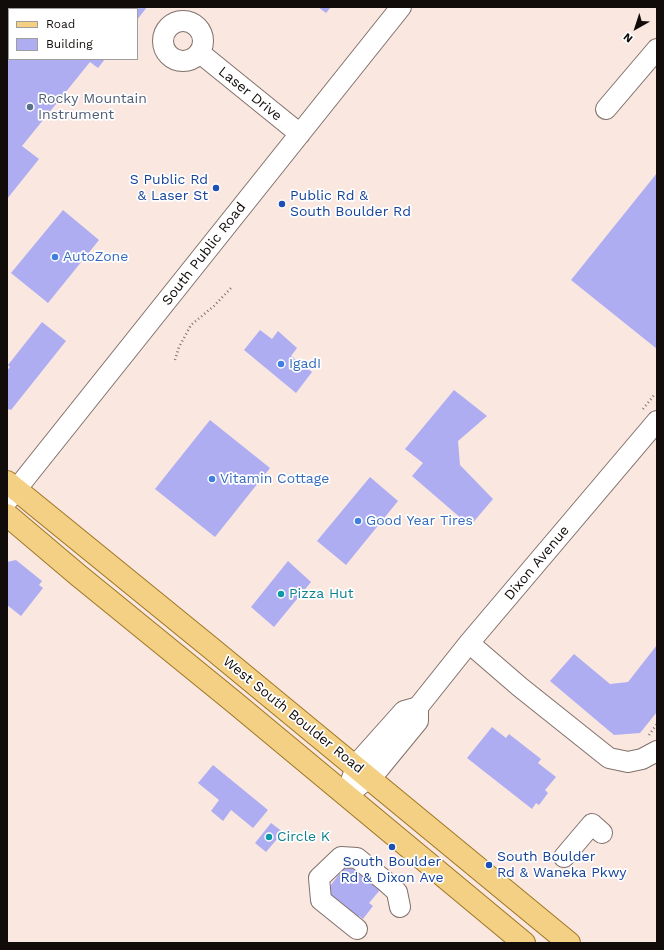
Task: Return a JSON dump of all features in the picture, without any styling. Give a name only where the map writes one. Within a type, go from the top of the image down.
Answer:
[{"type":"main road","name":"West South Boulder Road","points":[[10,491],[363,772],[569,943]]},
{"type":"main road","name":"West South Boulder Road","points":[[7,514],[78,575],[524,943]]},
{"type":"street","name":"South Public Road","points":[[10,491],[300,134],[401,7]]},
{"type":"street","points":[[606,109],[657,49]]},
{"type":"street","name":"Laser Drive","points":[[200,53],[300,134]]},
{"type":"street","name":"Dixon Avenue","points":[[346,795],[363,772],[377,771],[418,721],[418,707],[469,643],[657,421]]},
{"type":"street","points":[[469,643],[520,687],[609,758],[628,762],[642,759],[652,743]]},
{"type":"street","points":[[564,857],[592,824],[602,832]]},
{"type":"street","points":[[357,929],[322,900],[319,878],[341,856],[357,858],[385,881],[397,892],[400,906]]},
{"type":"path","points":[[175,360],[179,347],[191,325],[214,306],[231,288]]},
{"type":"path","points":[[652,743],[657,724]]},
{"type":"building","name":"Rocky Mountain Instrument","points":[[24,7],[25,8],[9,8]]},
{"type":"building","points":[[147,7],[138,19],[138,8],[36,8]]},
{"type":"building","points":[[318,7],[331,7],[326,13]]},
{"type":"building","name":"Rocky Mountain Instrument","points":[[8,9],[8,60],[104,60],[98,68],[90,62],[22,146],[39,159],[7,199]]},
{"type":"building","points":[[657,173],[657,349],[571,280]]},
{"type":"building","name":"AutoZone","points":[[63,210],[99,240],[48,303],[11,273]]},
{"type":"building","points":[[42,322],[66,341],[11,410],[9,409],[7,411],[7,371],[10,367],[8,365]]},
{"type":"building","name":"IgadI","points":[[260,330],[272,339],[278,331],[297,348],[291,356],[312,372],[296,393],[244,350]]},
{"type":"building","points":[[454,390],[487,416],[458,441],[460,465],[493,499],[470,526],[412,476],[423,463],[405,449]]},
{"type":"building","name":"Vitamin Cottage","points":[[210,420],[270,468],[215,537],[155,489]]},
{"type":"building","name":"Good Year Tires","points":[[370,477],[398,501],[346,565],[317,541]]},
{"type":"building","points":[[16,560],[42,581],[39,585],[43,588],[21,616],[7,605],[7,562]]},
{"type":"building","name":"Pizza Hut","points":[[288,561],[311,582],[274,627],[251,607]]},
{"type":"building","points":[[657,645],[657,712],[640,733],[614,735],[550,681],[574,654],[610,684],[628,682]]},
{"type":"building","points":[[492,727],[506,738],[509,734],[541,759],[538,763],[556,777],[545,790],[548,793],[539,805],[536,803],[532,809],[467,758]]},
{"type":"building","name":"Circle K","points":[[213,765],[268,810],[253,828],[231,810],[223,821],[211,811],[219,800],[198,783]]},
{"type":"building","name":"Circle K","points":[[271,823],[283,832],[266,852],[255,843]]},
{"type":"building","points":[[347,864],[380,890],[369,903],[373,906],[363,919],[359,916],[354,924],[324,894]]},
{"type":"place","name":"Rocky Mountain Instrument","points":[[30,107]]},
{"type":"place","name":"S Public Rd & Laser St","points":[[216,188]]},
{"type":"place","name":"Public Rd & South Boulder Rd","points":[[282,204]]},
{"type":"place","name":"AutoZone","points":[[55,257]]},
{"type":"place","name":"IgadI","points":[[281,364]]},
{"type":"place","name":"Vitamin Cottage","points":[[212,479]]},
{"type":"place","name":"Good Year Tires","points":[[358,521]]},
{"type":"place","name":"Pizza Hut","points":[[281,594]]},
{"type":"place","name":"Circle K","points":[[269,837]]},
{"type":"place","name":"South Boulder Rd & Dixon Ave","points":[[392,847]]},
{"type":"place","name":"South Boulder Rd & Waneka Pkwy","points":[[489,865]]}]
